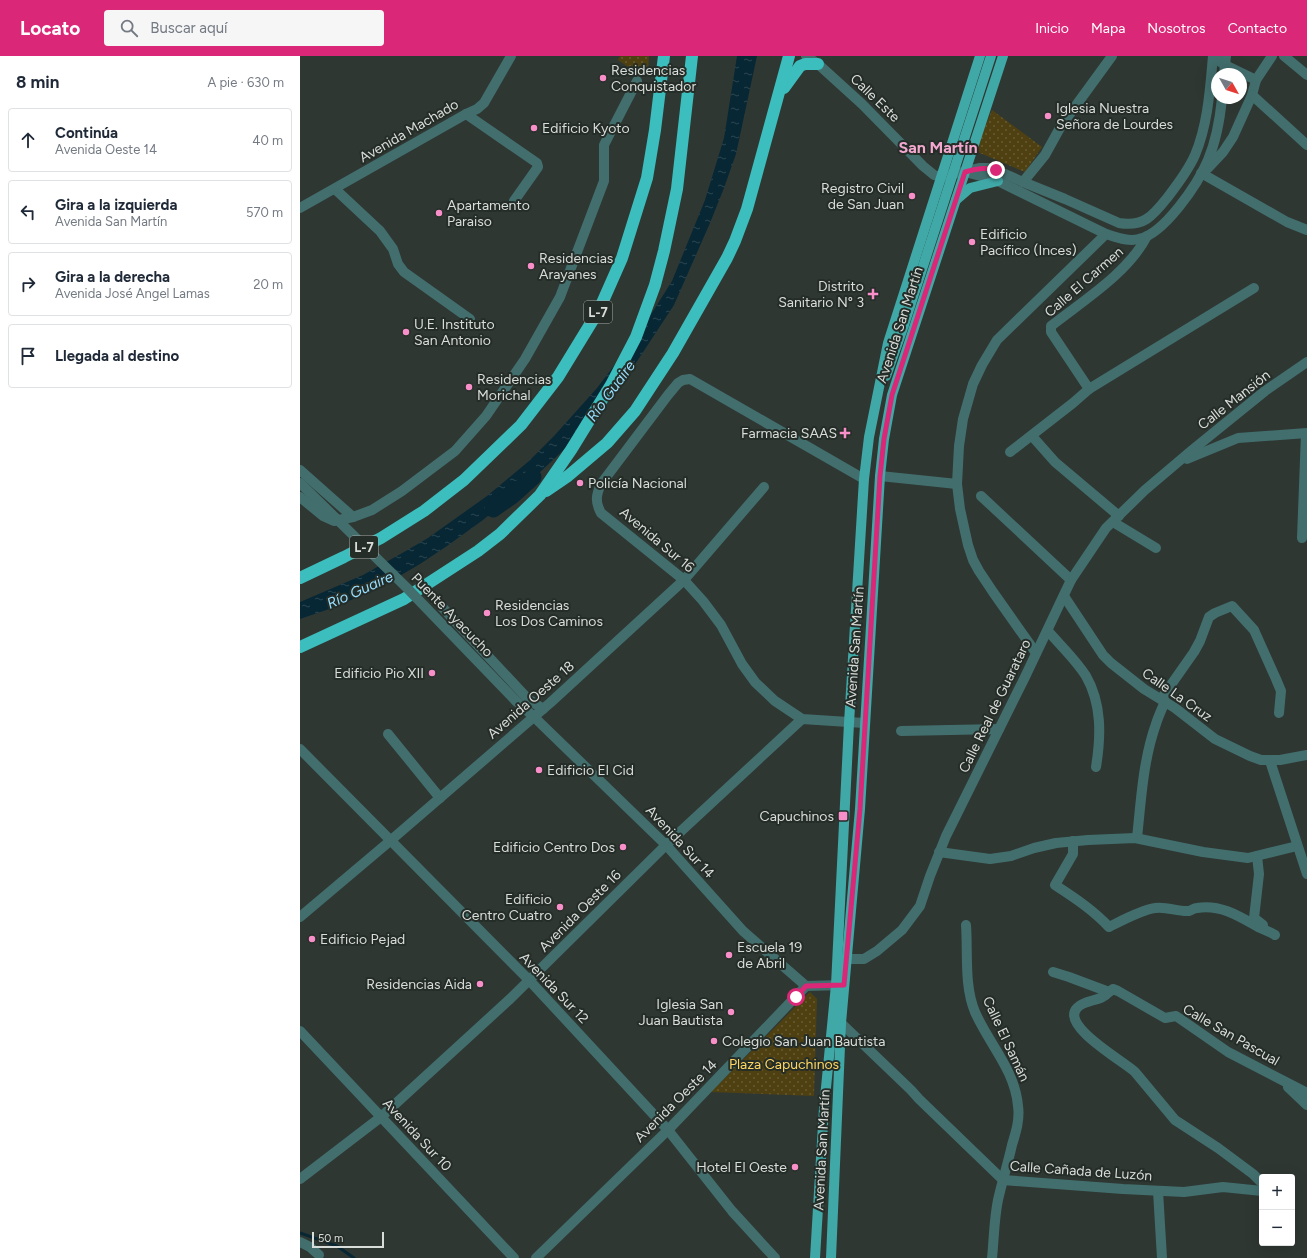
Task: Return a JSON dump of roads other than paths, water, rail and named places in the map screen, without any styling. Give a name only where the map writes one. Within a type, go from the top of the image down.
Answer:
[{"type":"highway","name":"L-7","points":[[300,578],[370,544],[399,528],[464,480],[521,425],[558,377],[599,310],[622,258],[647,178],[655,130],[664,56]]},
{"type":"highway","points":[[540,495],[571,450],[611,385],[636,337],[655,285],[677,189],[692,56]]},
{"type":"highway","points":[[300,647],[404,599],[478,551],[500,534],[540,495],[568,476],[607,443],[619,430],[642,401],[673,353],[735,241],[747,209],[780,94],[789,56]]},
{"type":"highway","points":[[780,94],[800,66],[805,64],[818,64]]},
{"type":"main road","name":"Avenida San Martín","points":[[831,1258],[841,1023],[840,985],[849,723],[864,479],[875,408],[888,343],[980,56]]},
{"type":"main road","points":[[875,408],[899,342],[991,56]]},
{"type":"main road","name":"Avenida San Martín","points":[[815,1258],[824,1108],[840,985],[846,958],[860,809],[880,476],[884,439],[892,395],[1003,56]]},
{"type":"main road","points":[[956,200],[970,188],[998,182]]},
{"type":"main road","points":[[892,395],[899,342]]},
{"type":"street","name":"Avenida Machado","points":[[300,208],[477,109],[484,103],[511,56]]},
{"type":"street","name":"Calle Este","points":[[806,56],[818,64],[862,104],[922,166],[934,175],[941,177]]},
{"type":"street","points":[[1023,182],[1045,155],[1061,126],[1112,56]]},
{"type":"street","points":[[941,177],[979,168],[988,168],[1065,198],[1119,223],[1140,223],[1147,219],[1164,202],[1178,184],[1195,155],[1201,137],[1213,56],[1225,65],[1256,80]]},
{"type":"street","points":[[1201,173],[1208,168],[1223,152],[1233,137],[1252,96],[1256,80],[1272,56]]},
{"type":"street","points":[[1284,56],[1307,75]]},
{"type":"street","points":[[315,484],[300,496],[323,516],[329,519],[334,521],[353,518],[372,510],[402,491],[455,451],[486,416],[525,359],[560,297],[604,180],[604,145],[637,81]]},
{"type":"street","points":[[1252,96],[1307,145]]},
{"type":"street","points":[[965,172],[998,182],[1106,234],[1134,240],[1147,236],[1164,223],[1190,192],[1208,160],[1214,141],[1221,104]]},
{"type":"street","points":[[466,114],[537,163],[538,167],[514,201]]},
{"type":"street","points":[[1201,173],[1282,219],[1307,230]]},
{"type":"street","points":[[335,189],[380,231],[393,249],[398,264],[404,272],[470,318]]},
{"type":"street","points":[[1036,653],[992,592],[973,560],[968,545],[960,509],[957,484],[959,446],[963,419],[967,402],[976,378],[997,340],[1106,234]]},
{"type":"street","name":"Calle El Carmen","points":[[1089,389],[1052,332],[1052,326],[1119,272],[1137,253],[1147,236]]},
{"type":"street","points":[[1010,452],[1032,436],[1089,389],[1254,288]]},
{"type":"street","name":"Calle Mansión","points":[[1179,461],[1254,400],[1307,362]]},
{"type":"street","name":"Avenida Sur 16","points":[[802,719],[775,701],[755,682],[742,664],[721,625],[703,601],[684,580],[601,513],[596,499],[601,484],[668,394],[678,383],[683,380],[690,379],[864,479]]},
{"type":"street","points":[[1179,461],[1238,438],[1306,434],[1302,538]]},
{"type":"street","points":[[1032,436],[1055,462],[1116,519],[1156,548]]},
{"type":"street","name":"Calle Real de Guarataro","points":[[846,958],[864,959],[880,948],[902,930],[920,906],[939,852],[1048,631],[1071,580],[1101,535],[1145,490],[1179,461]]},
{"type":"street","points":[[300,470],[353,518]]},
{"type":"street","points":[[880,476],[957,484]]},
{"type":"street","name":"Puente Ayacucho","points":[[300,483],[310,491],[407,588],[516,701],[533,716]]},
{"type":"street","name":"Avenida Oeste 18","points":[[300,917],[543,709],[684,580],[764,487]]},
{"type":"street","points":[[981,496],[1071,580]]},
{"type":"street","name":"Calle La Cruz","points":[[1064,596],[1103,654],[1111,663],[1144,689],[1163,700],[1215,739],[1250,756],[1270,761],[1307,755]]},
{"type":"street","points":[[1137,838],[1149,748],[1163,700],[1194,652],[1209,617],[1232,606],[1254,630],[1281,691],[1279,713]]},
{"type":"street","points":[[442,608],[528,699],[543,709]]},
{"type":"street","points":[[1048,631],[1076,663],[1092,688],[1100,733],[1096,767]]},
{"type":"street","name":"Avenida Sur 14","points":[[533,716],[666,845],[743,931],[806,986]]},
{"type":"street","points":[[802,719],[864,723]]},
{"type":"street","name":"Avenida Oeste 16","points":[[300,1179],[381,1117],[510,999],[666,845],[802,719]]},
{"type":"street","points":[[901,731],[999,729]]},
{"type":"street","points":[[388,734],[440,798]]},
{"type":"street","name":"Avenida Sur 12","points":[[300,749],[529,980],[668,1130],[732,1211],[775,1258]]},
{"type":"street","points":[[1270,761],[1307,874]]},
{"type":"street","points":[[939,852],[990,859],[1011,856],[1034,848],[1056,844],[1137,838],[1203,852],[1248,858],[1297,846]]},
{"type":"street","points":[[1073,842],[1073,854],[1055,885],[1089,907],[1098,914],[1109,927],[1154,908],[1188,911],[1197,908],[1205,908],[1231,912],[1260,928],[1272,932],[1254,918],[1259,874],[1257,856]]},
{"type":"street","name":"Calle El Samán","points":[[966,925],[968,976],[972,1002],[975,1012],[1011,1078],[1019,1106],[1016,1133],[997,1202],[992,1258]]},
{"type":"street","name":"Calle San Pascual","points":[[1053,972],[1109,992],[1113,989],[1118,991],[1165,1018],[1176,1016],[1228,1052],[1307,1093]]},
{"type":"street","points":[[806,986],[840,985]]},
{"type":"street","name":"Avenida Oeste 14","points":[[536,1258],[668,1130],[806,986]]},
{"type":"street","points":[[1109,992],[1102,998],[1080,1006],[1076,1009],[1074,1013],[1079,1027],[1089,1039],[1135,1072],[1175,1120],[1218,1148],[1259,1180]]},
{"type":"street","name":"Calle Cañada de Luzón","points":[[841,1023],[1003,1180],[1123,1190],[1184,1192],[1223,1187],[1259,1191]]},
{"type":"street","name":"Avenida Sur 10","points":[[300,1031],[514,1258]]},
{"type":"street","points":[[1279,1079],[1307,1104]]},
{"type":"street","points":[[1158,1191],[1162,1258]]},
{"type":"street","points":[[300,1242],[310,1247],[319,1255]]},
{"type":"water","points":[[737,56],[757,56],[736,154],[724,188],[674,305],[632,369],[609,399],[570,444],[538,474],[483,520],[447,546],[379,588],[335,607],[300,619],[300,602],[363,575],[404,552],[428,538],[487,496],[529,461],[554,436],[597,388],[640,332],[672,281],[705,200],[724,138]]},
{"type":"waterway","name":"Río Guaire","points":[[493,509],[513,495],[533,477]]},
{"type":"waterway","points":[[300,1233],[337,1246],[354,1258]]},
{"type":"place","name":"Residencias Conquistador","points":[[603,78]]},
{"type":"place","name":"Iglesia Nuestra Señora de Lourdes","points":[[1048,116]]},
{"type":"place","name":"Edificio Kyoto","points":[[534,128]]},
{"type":"place","name":"Registro Civil de San Juan","points":[[912,196]]},
{"type":"place","name":"Apartamento Paraiso","points":[[439,213]]},
{"type":"place","name":"Edificio Pacífico (Inces)","points":[[972,242]]},
{"type":"place","name":"Residencias Arayanes","points":[[531,266]]},
{"type":"place","name":"Distrito Sanitario N° 3","points":[[873,294]]},
{"type":"place","name":"U.E. Instituto San Antonio","points":[[406,332]]},
{"type":"place","name":"Residencias Morichal","points":[[469,387]]},
{"type":"place","name":"Farmacia SAAS","points":[[845,433]]},
{"type":"place","name":"Policía Nacional","points":[[580,483]]},
{"type":"place","name":"Residencias Los Dos Caminos","points":[[487,613]]},
{"type":"place","name":"Edificio Pio XII","points":[[432,673]]},
{"type":"place","name":"Edificio El Cid","points":[[539,770]]},
{"type":"place","name":"Capuchinos","points":[[843,816]]},
{"type":"place","name":"Edificio Centro Dos","points":[[623,847]]},
{"type":"place","name":"Edificio Centro Cuatro","points":[[560,907]]},
{"type":"place","name":"Edificio Pejad","points":[[312,939]]},
{"type":"place","name":"Escuela 19 de Abril","points":[[729,955]]},
{"type":"place","name":"Residencias Aida","points":[[480,984]]},
{"type":"place","name":"Iglesia San Juan Bautista","points":[[731,1012]]},
{"type":"place","name":"Colegio San Juan Bautista","points":[[714,1041]]},
{"type":"place","name":"Hotel El Oeste","points":[[795,1167]]},
{"type":"district","name":"San Martín","points":[[938,147]]},
{"type":"park label","name":"Plaza Capuchinos","points":[[784,1064]]}]
